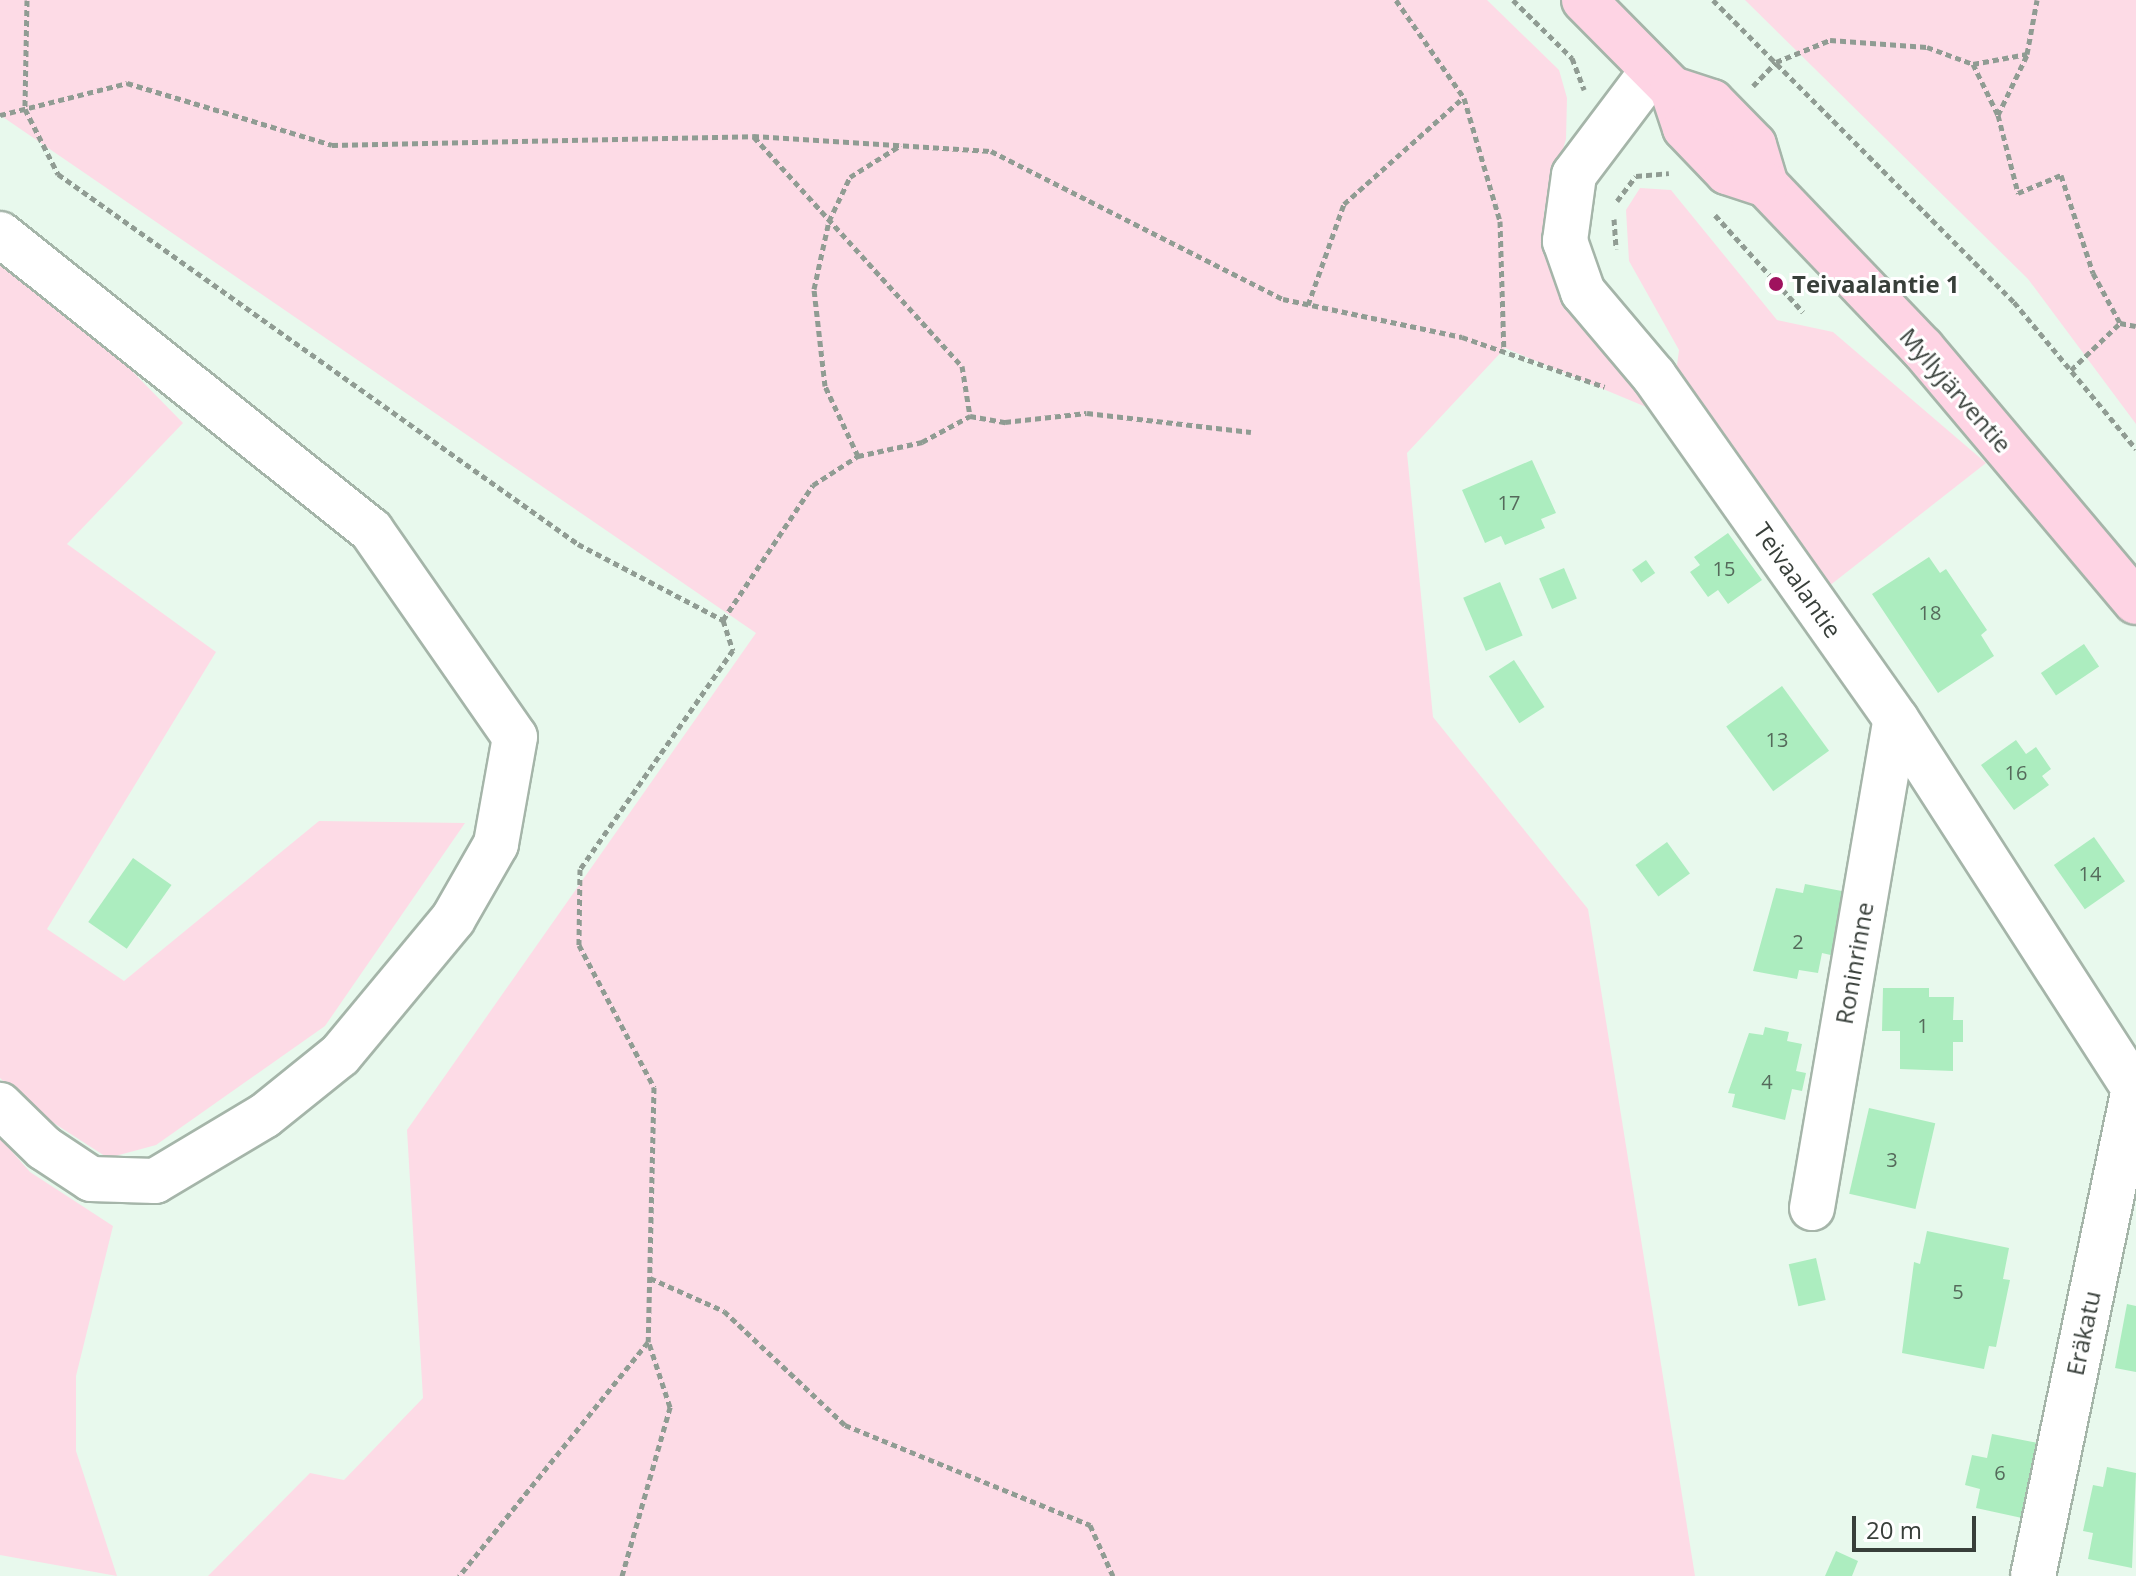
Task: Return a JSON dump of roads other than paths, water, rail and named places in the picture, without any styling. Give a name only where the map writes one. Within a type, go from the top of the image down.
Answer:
[{"type":"main road","name":"Myllyjärventie","points":[[1584,0],[1663,79],[1712,102],[1754,145],[1766,185],[1922,348],[2136,602]]},
{"type":"main road","name":"Myllyjärventie","points":[[1663,79],[1685,128],[1684,165],[1727,172],[1766,185]]},
{"type":"street","name":"Teivaalantie","points":[[1663,79],[1594,141],[1574,175],[1565,241],[1583,292],[1654,376],[1896,719],[2135,1091]]},
{"type":"street","points":[[0,234],[371,530],[515,737],[496,844],[453,919],[340,1055],[264,1116],[155,1181],[91,1179],[44,1148],[0,1105]]},
{"type":"street","name":"Roninrinne","points":[[1812,1208],[1896,719]]},
{"type":"street","name":"Eräkatu","points":[[2033,1576],[2135,1091]]},
{"type":"place","name":"Teivaalantie 1","points":[[1776,284]]}]
